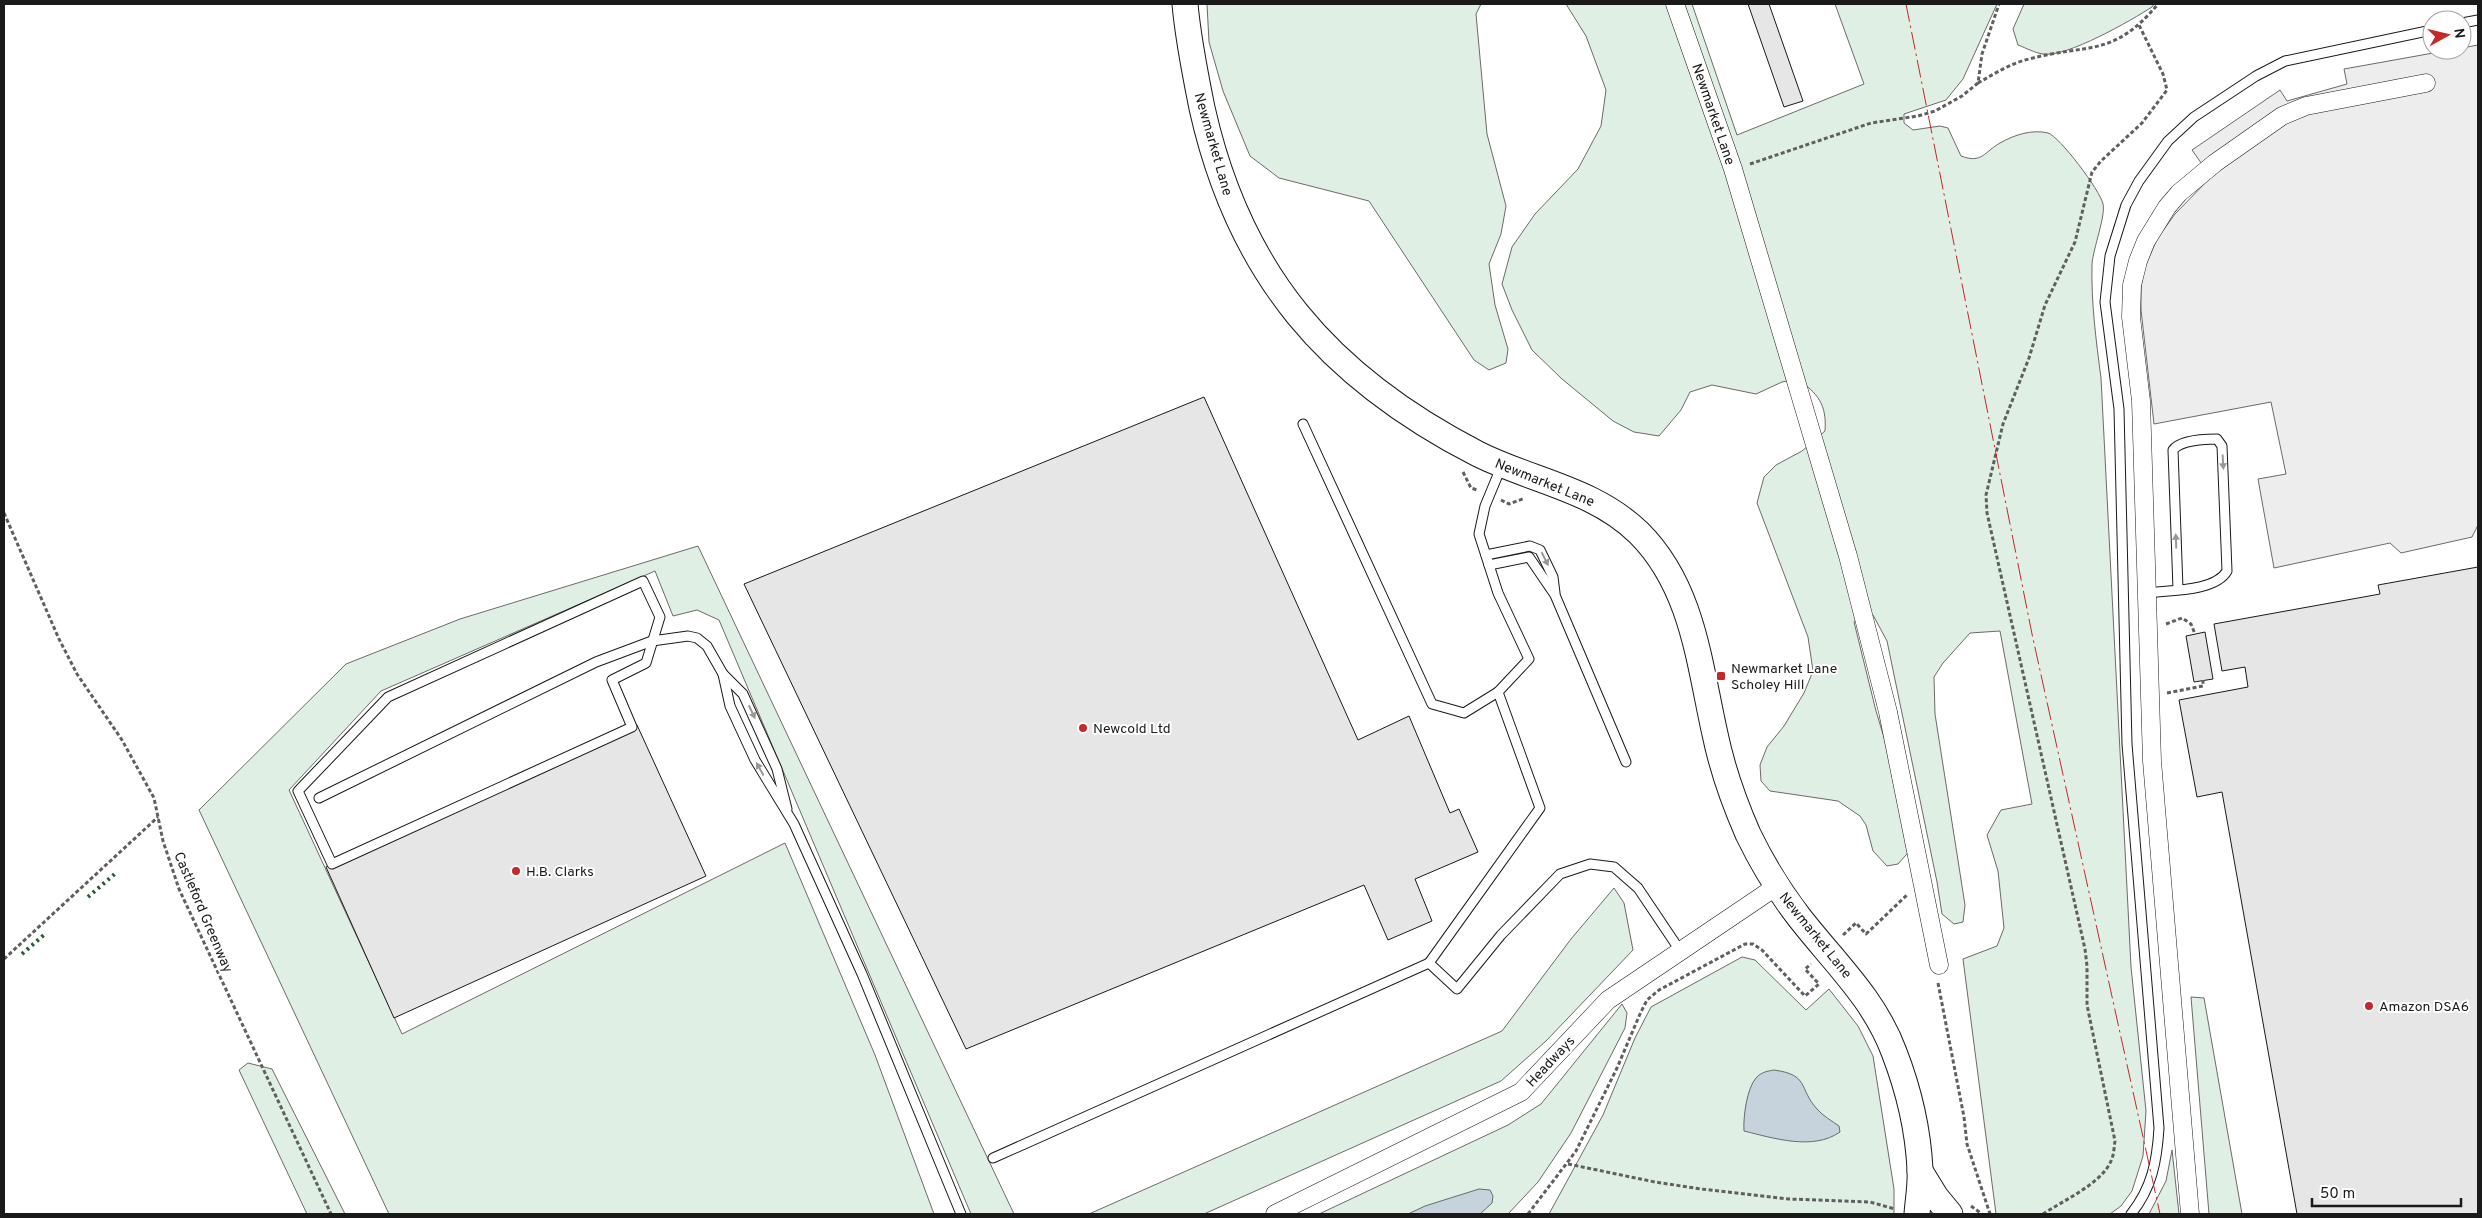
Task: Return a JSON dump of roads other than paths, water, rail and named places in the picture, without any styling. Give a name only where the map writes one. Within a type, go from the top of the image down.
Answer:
[{"type":"main road","name":"Newmarket Lane","points":[[1186,4],[1193,64],[1218,168],[1232,206],[1252,247],[1277,288],[1301,320],[1324,345],[1384,397],[1412,417],[1447,438],[1502,465],[1584,495],[1606,507],[1624,519],[1642,536],[1665,564],[1677,585],[1689,617],[1715,736],[1732,795],[1749,834],[1777,886],[1801,920],[1865,996],[1878,1018],[1892,1047],[1904,1081],[1920,1171],[1936,1197],[1950,1214]]},
{"type":"main road","name":"Newmarket Lane","points":[[1908,1212],[1920,1171]]},
{"type":"street","name":"Newmarket Lane","points":[[1675,4],[1741,194],[1864,615],[1888,712],[1939,965]]},
{"type":"street","points":[[2190,1214],[2152,761],[2141,401],[2131,301],[2138,261],[2146,241],[2167,207],[2196,178],[2282,116],[2306,106],[2426,83]]},
{"type":"street","name":"Headways","points":[[1275,1214],[1521,1092],[1608,1000],[1777,886]]},
{"type":"lane","points":[[2131,1214],[2142,1200],[2154,1172],[2159,1128],[2127,735],[2119,408],[2105,302],[2110,256],[2126,205],[2139,181],[2168,141],[2194,117],[2256,76],[2285,61],[2422,32]]},
{"type":"lane","points":[[1304,424],[1432,704],[1464,713],[1498,692],[1529,659],[1498,593],[1479,534],[1485,506],[1502,465]]},
{"type":"lane","points":[[2146,593],[2178,590],[2215,582],[2227,571],[2222,446],[2217,439],[2184,443],[2176,446],[2173,450],[2178,590]]},
{"type":"lane","points":[[1486,555],[1530,546],[1540,550],[1553,577],[1555,594]]},
{"type":"lane","points":[[1489,565],[1529,557],[1555,594],[1626,762]]},
{"type":"lane","points":[[643,581],[660,617],[652,641],[646,662],[612,680],[632,727],[332,864],[298,790],[388,697],[643,581]]},
{"type":"lane","points":[[319,798],[596,662],[652,641],[669,637],[697,638],[707,646],[723,674],[743,694],[752,710],[777,770],[787,809]]},
{"type":"lane","points":[[723,674],[730,706],[755,760],[787,809],[862,974],[961,1214]]},
{"type":"lane","points":[[993,1158],[1429,963],[1540,808],[1498,692]]},
{"type":"lane","points":[[1429,963],[1457,988],[1501,935],[1560,874],[1590,864],[1614,867],[1638,888],[1681,952]]},
{"type":"place","name":"Newmarket Lane Scholey Hill","points":[[1721,676]]},
{"type":"place","name":"Newcold Ltd","points":[[1083,728]]},
{"type":"place","name":"H.B. Clarks","points":[[516,871]]},
{"type":"place","name":"Amazon DSA6","points":[[2369,1006]]}]
